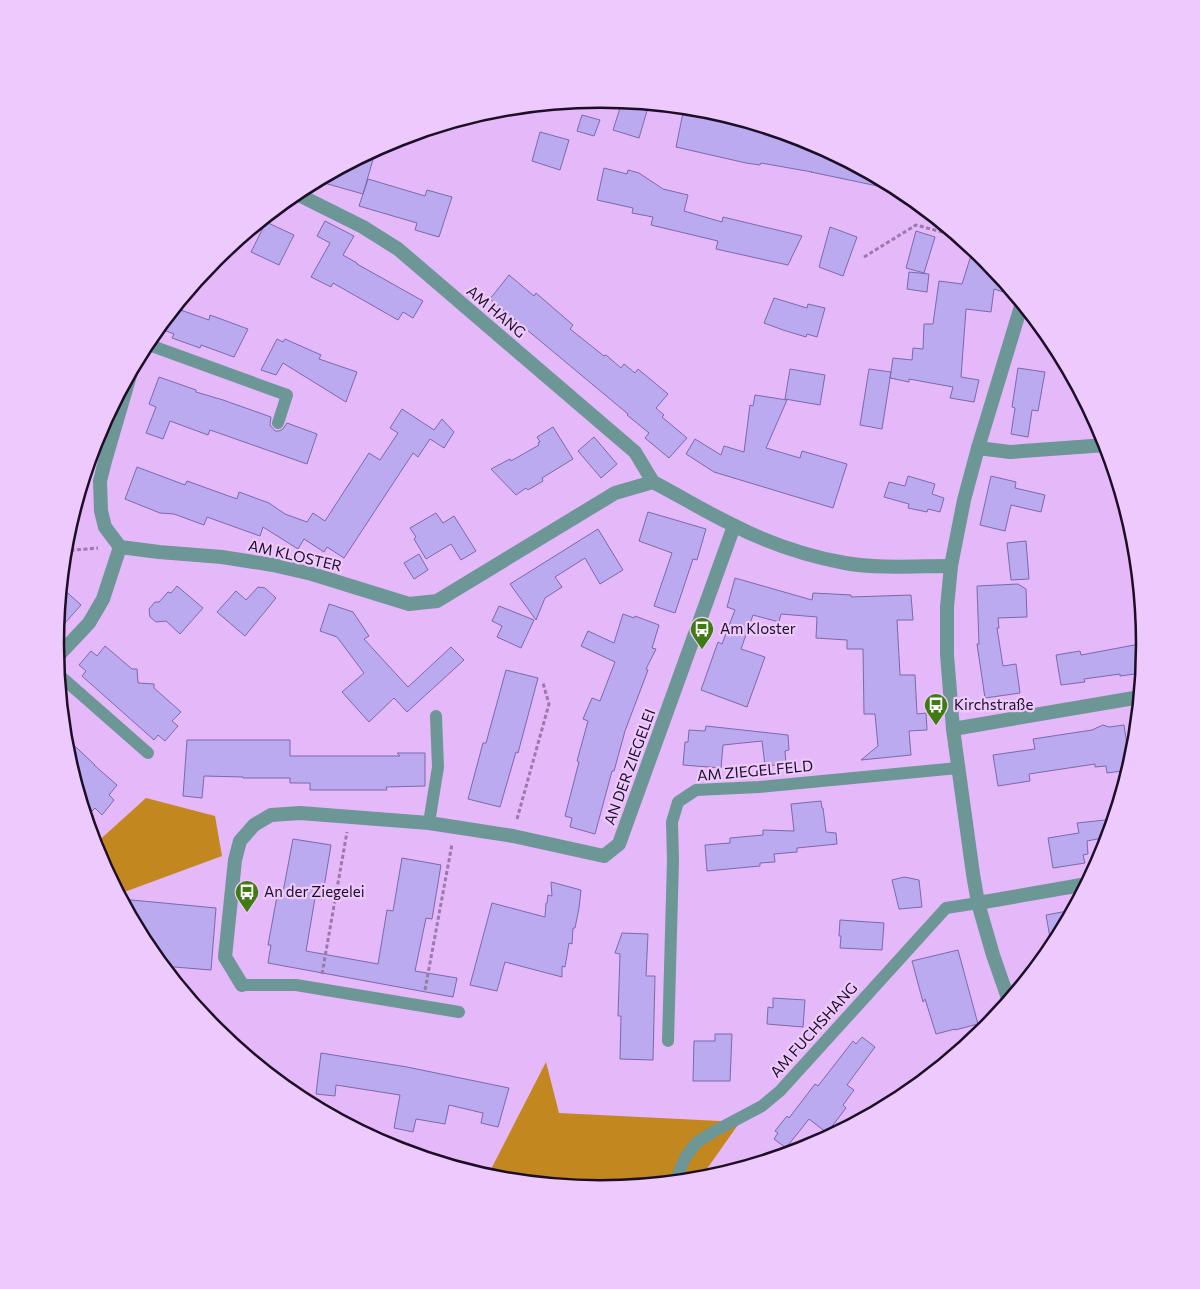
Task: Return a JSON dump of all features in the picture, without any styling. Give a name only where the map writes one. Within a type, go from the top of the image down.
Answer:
[{"type":"street","name":"AM HANG","points":[[303,198],[363,227],[398,249],[635,452],[653,482]]},
{"type":"street","points":[[1006,994],[978,903],[973,874],[953,729],[947,655],[947,607],[951,566],[964,500],[1019,311]]},
{"type":"street","points":[[64,649],[89,623],[103,599],[120,546],[105,527],[100,511],[100,481],[123,400]]},
{"type":"street","points":[[978,448],[1010,452],[1098,446]]},
{"type":"street","points":[[653,482],[734,526],[771,542],[809,555],[846,563],[883,566],[951,566]]},
{"type":"street","name":"AM KLOSTER","points":[[120,546],[159,552],[222,557],[274,565],[312,574],[408,604],[437,601],[615,493],[653,482]]},
{"type":"street","name":"AN DER ZIEGELEI","points":[[242,985],[225,957],[234,860],[240,841],[254,825],[271,815],[300,813],[455,826],[513,836],[604,856],[619,844],[734,526]]},
{"type":"street","points":[[953,729],[1133,699]]},
{"type":"street","points":[[978,903],[1079,885]]},
{"type":"lane","points":[[154,347],[287,395],[278,423]]},
{"type":"lane","points":[[65,680],[148,753]]},
{"type":"lane","points":[[429,823],[438,767],[436,716]]},
{"type":"lane","name":"AM ZIEGELFELD","points":[[668,1041],[673,860],[672,822],[678,802],[696,790],[759,787],[958,768]]},
{"type":"lane","name":"AM FUCHSHANG","points":[[678,1175],[685,1158],[696,1143],[762,1106],[780,1091],[946,908],[978,903]]},
{"type":"lane","points":[[242,985],[296,985],[459,1012]]},
{"type":"path","points":[[864,257],[916,225],[943,232]]},
{"type":"path","points":[[72,550],[120,546]]},
{"type":"path","points":[[513,836],[549,704],[543,683]]},
{"type":"path","points":[[319,989],[349,817]]},
{"type":"path","points":[[423,1006],[455,826]]},
{"type":"shaded area","points":[[146,798],[215,816],[222,856],[124,892],[101,839]]},
{"type":"shaded area","points":[[546,1062],[559,1113],[740,1122],[705,1170],[635,1180],[600,1181],[565,1180],[491,1169]]},
{"type":"building","points":[[620,109],[647,110],[639,138],[613,130]]},
{"type":"building","points":[[582,115],[600,120],[594,136],[577,131]]},
{"type":"building","points":[[683,115],[705,119],[739,127],[805,149],[877,186],[761,163],[760,165],[746,163],[676,147]]},
{"type":"building","points":[[540,132],[569,140],[560,170],[532,161]]},
{"type":"building","points":[[373,159],[363,194],[326,184]]},
{"type":"building","points":[[604,168],[627,174],[628,170],[639,173],[663,189],[688,195],[684,211],[722,222],[723,217],[802,236],[788,265],[716,249],[718,241],[651,225],[653,217],[632,213],[633,208],[597,200]]},
{"type":"building","points":[[368,179],[425,196],[427,190],[452,197],[439,237],[415,230],[417,223],[359,206]]},
{"type":"building","points":[[325,221],[354,236],[343,255],[423,301],[413,318],[403,312],[398,320],[333,283],[331,287],[311,277],[330,243],[317,236]]},
{"type":"building","points":[[269,223],[294,235],[279,265],[251,252],[263,227]]},
{"type":"building","points":[[830,227],[857,237],[843,276],[819,267]]},
{"type":"building","points":[[916,231],[935,237],[924,273],[906,268]]},
{"type":"building","points":[[971,257],[1004,292],[994,289],[991,312],[966,309],[961,377],[979,380],[974,402],[950,398],[953,387],[909,379],[909,382],[890,378],[893,358],[912,360],[913,348],[923,349],[924,324],[933,324],[939,281],[962,284]]},
{"type":"building","points":[[909,272],[929,274],[927,292],[907,289]]},
{"type":"building","points":[[509,275],[534,296],[536,293],[573,325],[570,329],[604,356],[606,355],[621,368],[624,364],[635,373],[638,369],[668,394],[656,408],[664,415],[662,417],[687,438],[669,458],[645,438],[649,433],[628,414],[490,299]]},
{"type":"building","points":[[774,298],[807,308],[808,304],[825,308],[817,337],[807,334],[806,337],[764,323]]},
{"type":"building","points":[[181,310],[209,320],[210,315],[248,329],[234,357],[201,345],[200,348],[172,338],[174,334],[166,331]]},
{"type":"building","points":[[277,339],[283,342],[285,339],[321,355],[319,359],[357,372],[346,402],[283,363],[276,375],[261,370]]},
{"type":"building","points":[[1018,368],[1045,372],[1038,411],[1032,410],[1028,437],[1011,434],[1015,408],[1012,407]]},
{"type":"building","points":[[790,369],[825,375],[820,405],[785,399]]},
{"type":"building","points":[[869,369],[891,372],[882,429],[860,425]]},
{"type":"building","points":[[159,377],[196,390],[196,392],[271,417],[270,425],[275,431],[283,429],[287,423],[317,434],[307,464],[210,430],[208,435],[170,421],[163,439],[146,433],[156,407],[149,404]]},
{"type":"building","points":[[755,395],[787,400],[766,448],[800,458],[802,451],[847,464],[833,508],[714,472],[686,454],[695,439],[721,455],[724,446],[744,452],[750,405],[753,406]]},
{"type":"building","points":[[402,409],[434,430],[442,419],[454,432],[444,448],[430,439],[418,457],[413,453],[344,558],[327,547],[324,552],[304,539],[298,549],[263,527],[260,536],[207,517],[204,525],[174,514],[160,513],[125,499],[137,467],[185,485],[187,481],[237,499],[239,492],[269,503],[285,514],[307,522],[313,513],[325,521],[369,453],[380,460],[398,433],[390,428]]},
{"type":"building","points":[[553,427],[573,459],[542,478],[543,481],[528,490],[526,488],[516,495],[491,469],[510,459],[511,461],[539,445],[538,443],[540,442],[537,437]]},
{"type":"building","points":[[594,437],[617,464],[601,478],[578,451]]},
{"type":"building","points":[[908,476],[935,484],[932,494],[944,498],[940,512],[928,509],[927,512],[908,508],[909,504],[884,497],[889,482],[905,486]]},
{"type":"building","points":[[991,476],[1016,482],[1015,488],[1045,495],[1041,512],[1011,505],[1005,531],[980,525]]},
{"type":"building","points":[[648,512],[706,529],[697,560],[693,559],[675,613],[654,606],[672,553],[639,541]]},
{"type":"building","points":[[436,513],[443,523],[454,516],[476,551],[461,560],[451,544],[426,559],[410,528]]},
{"type":"building","points":[[598,529],[623,570],[600,584],[585,558],[555,577],[562,587],[545,598],[536,620],[510,584]]},
{"type":"building","points":[[1026,541],[1029,579],[1011,580],[1007,543]]},
{"type":"building","points":[[419,554],[428,570],[414,579],[404,563]]},
{"type":"building","points":[[735,578],[812,600],[813,593],[851,595],[851,597],[911,595],[913,620],[897,620],[900,675],[915,675],[917,714],[926,713],[927,730],[909,731],[911,755],[861,760],[878,746],[875,714],[864,714],[863,649],[847,649],[847,640],[816,638],[817,617],[781,614],[779,622],[753,615],[741,649],[765,657],[747,707],[701,690],[718,642],[722,644],[735,610],[727,607]]},
{"type":"building","points":[[1018,584],[1026,589],[1027,617],[998,618],[999,628],[997,628],[1003,666],[1016,664],[1020,693],[985,698],[977,644],[979,644],[977,586]]},
{"type":"building","points":[[177,586],[203,608],[180,634],[166,621],[156,622],[150,617],[149,609],[168,592],[171,593]]},
{"type":"building","points":[[258,587],[265,588],[276,598],[245,636],[217,612],[236,591],[246,600]]},
{"type":"building","points":[[67,592],[81,605],[65,623]]},
{"type":"building","points":[[329,604],[353,612],[369,636],[364,639],[408,687],[451,647],[464,660],[407,712],[394,698],[369,722],[342,692],[364,673],[337,637],[320,631]]},
{"type":"building","points":[[499,606],[534,620],[521,648],[497,637],[502,626],[492,621]]},
{"type":"building","points":[[623,614],[634,618],[635,616],[659,625],[652,648],[656,649],[646,669],[648,670],[625,731],[595,834],[570,827],[572,818],[565,816],[588,721],[583,719],[592,698],[600,701],[615,662],[581,646],[588,631],[614,643]]},
{"type":"building","points":[[1136,645],[1135,674],[1084,679],[1085,682],[1061,685],[1056,655],[1080,651],[1081,655]]},
{"type":"building","points":[[105,646],[132,669],[137,669],[138,683],[154,684],[154,688],[181,712],[172,721],[178,726],[165,741],[158,735],[154,740],[82,676],[86,671],[79,665],[91,651],[97,656]]},
{"type":"building","points":[[506,670],[538,678],[518,753],[516,752],[500,807],[468,799]]},
{"type":"building","points":[[1103,725],[1109,727],[1124,725],[1127,744],[1121,771],[1107,773],[1106,766],[1095,767],[1095,764],[1029,774],[1030,781],[998,786],[993,755],[1035,749],[1033,739],[1092,730]]},
{"type":"building","points":[[706,726],[788,735],[789,750],[785,751],[786,764],[765,766],[762,741],[723,745],[721,768],[683,765],[685,742],[688,742],[689,730],[705,731]]},
{"type":"building","points":[[187,740],[290,740],[290,756],[400,756],[397,753],[425,753],[425,786],[386,787],[387,790],[310,790],[310,783],[290,783],[290,778],[204,776],[202,798],[183,796]]},
{"type":"building","points":[[73,745],[117,785],[109,795],[114,800],[102,815],[95,808],[91,812]]},
{"type":"building","points":[[821,801],[826,832],[836,833],[837,844],[797,848],[797,852],[774,854],[775,862],[760,863],[760,866],[707,871],[705,845],[730,843],[730,838],[763,835],[763,830],[794,831],[791,804]]},
{"type":"building","points":[[1107,820],[1099,839],[1087,841],[1088,854],[1083,855],[1085,863],[1053,868],[1048,838],[1079,833],[1077,823]]},
{"type":"building","points":[[293,839],[331,845],[322,899],[315,898],[306,951],[378,964],[387,910],[393,911],[402,858],[441,865],[432,919],[426,918],[415,971],[457,978],[453,997],[268,963],[271,945],[268,945],[278,891],[283,892]]},
{"type":"building","points":[[904,877],[919,880],[922,907],[899,909],[892,880]]},
{"type":"building","points":[[551,882],[581,890],[575,928],[573,928],[572,944],[569,943],[565,967],[562,966],[562,977],[505,962],[497,991],[470,985],[492,903],[545,917],[548,895],[552,896]]},
{"type":"building","points":[[129,900],[216,908],[211,970],[172,967],[154,942]]},
{"type":"building","points":[[1065,912],[1050,936],[1046,915]]},
{"type":"building","points":[[840,920],[884,923],[882,950],[840,948]]},
{"type":"building","points":[[622,933],[648,934],[646,976],[655,976],[653,1060],[620,1059],[621,1016],[618,1016],[620,954],[615,953]]},
{"type":"building","points":[[958,950],[978,1024],[936,1034],[925,999],[923,1002],[912,961]]},
{"type":"building","points":[[773,998],[805,1000],[803,1027],[767,1024],[768,1007],[773,1008]]},
{"type":"building","points":[[715,1034],[732,1034],[730,1081],[693,1081],[694,1041],[715,1041]]},
{"type":"building","points":[[862,1037],[875,1047],[847,1085],[854,1090],[843,1105],[846,1108],[831,1128],[824,1131],[809,1119],[787,1146],[785,1147],[774,1139],[778,1133],[775,1131],[787,1116],[789,1118],[815,1084],[818,1086],[853,1041],[856,1044]]},
{"type":"building","points":[[321,1053],[407,1067],[509,1088],[498,1127],[481,1123],[483,1113],[449,1105],[445,1124],[416,1119],[413,1132],[394,1128],[400,1095],[336,1085],[335,1096],[316,1094]]},
{"type":"place","name":"Am Kloster","points":[[702,650]]},
{"type":"place","name":"Kirchstraße","points":[[936,726]]},
{"type":"place","name":"An der Ziegelei","points":[[247,913]]}]
